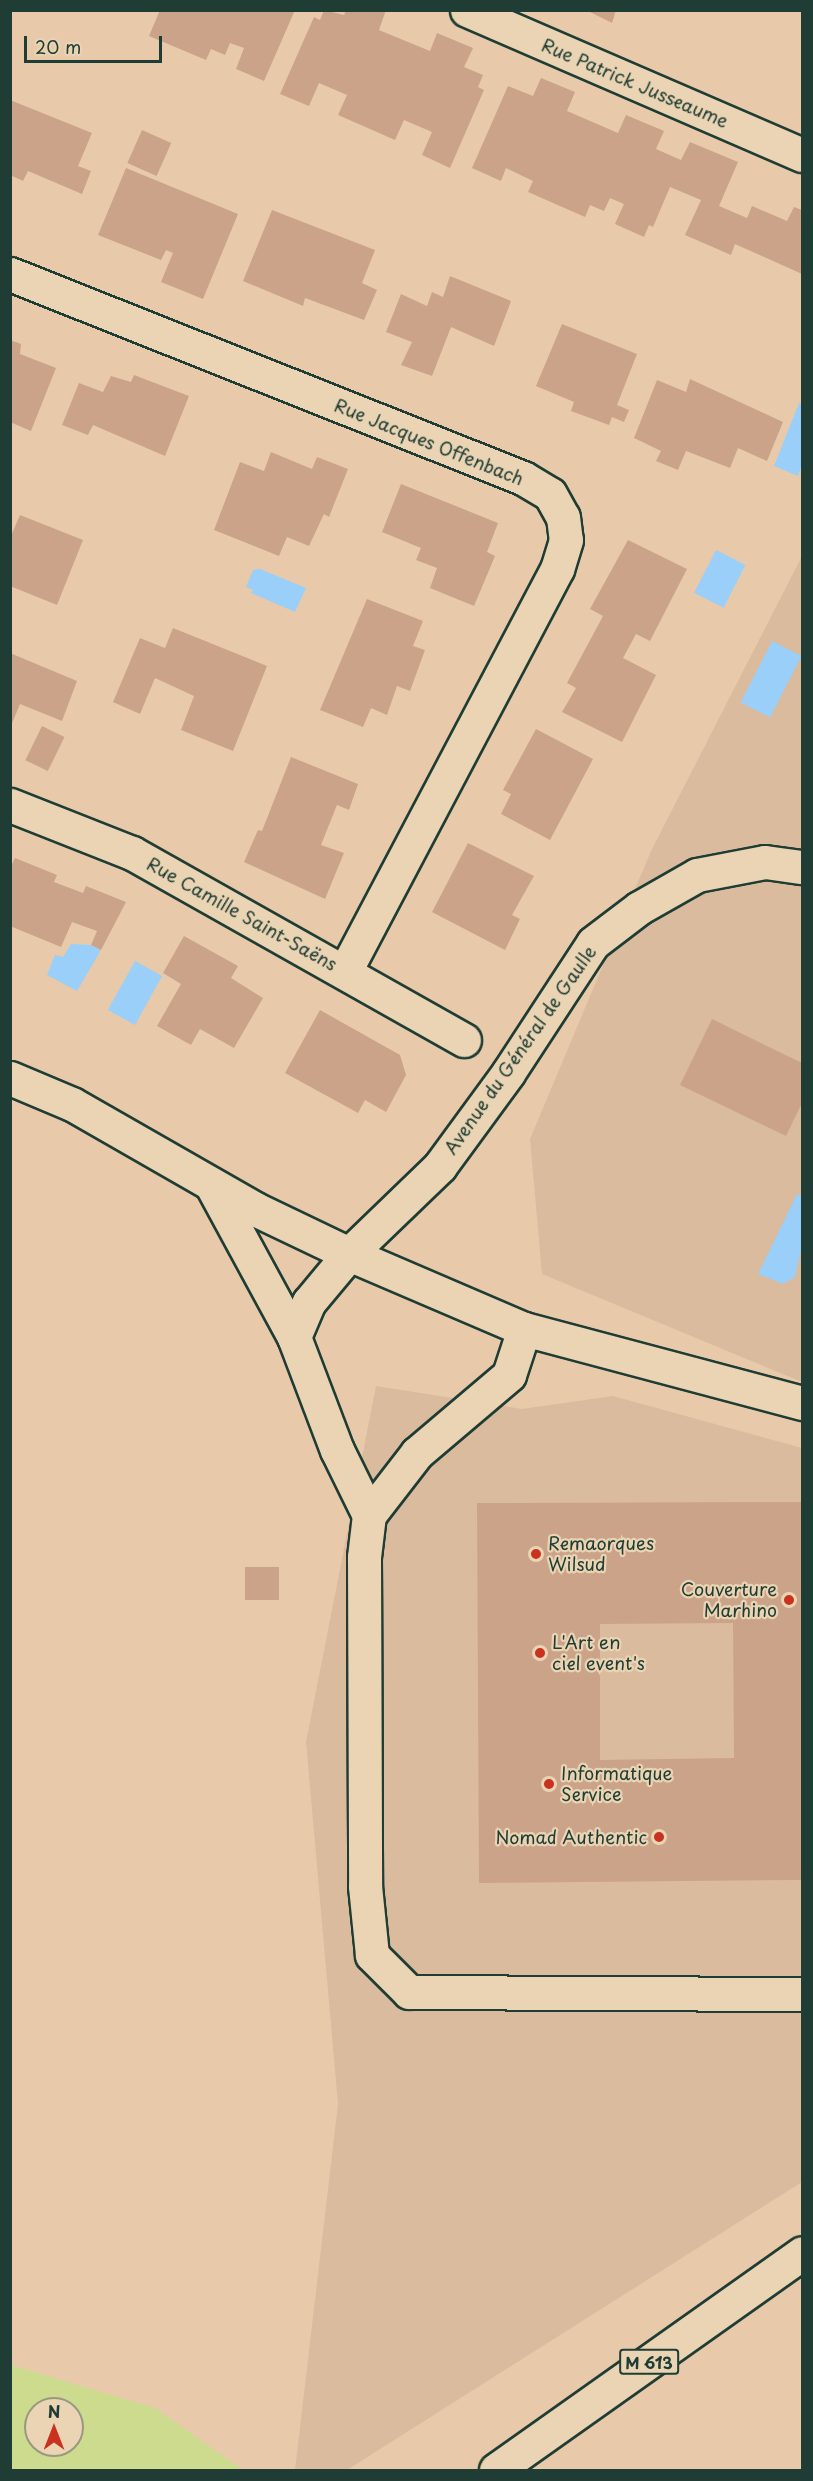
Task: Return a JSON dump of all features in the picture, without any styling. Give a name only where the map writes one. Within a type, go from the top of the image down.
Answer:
[{"type":"street","name":"Rue Patrick Jusseaume","points":[[467,10],[802,155]]},
{"type":"street","name":"Rue Jacques Offenbach","points":[[10,274],[523,478],[550,494],[563,517],[566,540],[557,569],[345,971]]},
{"type":"street","name":"Rue Camille Saint-Saëns","points":[[10,805],[132,853],[345,971],[464,1041]]},
{"type":"street","name":"Avenue du Général de Gaulle","points":[[294,1336],[309,1302],[349,1254],[440,1166],[508,1073],[592,943],[639,908],[697,875],[765,862],[802,867]]},
{"type":"street","points":[[10,1078],[72,1104],[211,1184],[349,1254],[524,1329],[802,1403]]},
{"type":"street","points":[[211,1184],[294,1336],[337,1450],[369,1515]]},
{"type":"street","points":[[524,1329],[509,1375],[417,1453],[369,1515],[364,1557],[365,1886],[372,1956],[409,1992],[802,1994]]},
{"type":"street","name":"M 613","points":[[496,2470],[802,2253]]},
{"type":"shaded area","points":[[802,556],[802,1382],[542,1274],[530,1139],[651,851]]},
{"type":"shaded area","points":[[376,1386],[522,1409],[613,1396],[802,1448],[802,2182],[347,2470],[295,2470],[338,2104],[306,1742]]},
{"type":"green space","points":[[11,2365],[155,2408],[243,2470],[11,2470]]},
{"type":"water","points":[[799,403],[802,405],[802,465],[798,476],[774,466]]},
{"type":"water","points":[[716,550],[745,565],[724,608],[694,593]]},
{"type":"water","points":[[260,569],[306,588],[295,612],[251,593],[253,590],[246,587],[253,570]]},
{"type":"water","points":[[772,641],[801,656],[770,717],[741,702]]},
{"type":"water","points":[[71,944],[91,945],[101,950],[77,991],[47,975],[55,955],[63,957]]},
{"type":"water","points":[[135,961],[162,976],[135,1025],[108,1010]]},
{"type":"water","points":[[797,1194],[802,1196],[802,1245],[795,1277],[783,1284],[758,1274]]},
{"type":"building","points":[[160,10],[295,10],[264,81],[236,69],[244,48],[230,43],[225,55],[211,49],[206,60],[149,36]]},
{"type":"building","points":[[324,10],[344,15],[346,10],[386,10],[379,30],[430,51],[437,33],[473,48],[464,67],[483,75],[478,87],[484,90],[450,168],[422,155],[432,132],[404,120],[395,140],[338,115],[347,95],[319,83],[309,106],[280,94],[314,17],[320,20]]},
{"type":"building","points":[[586,10],[616,10],[612,23]]},
{"type":"building","points":[[541,78],[575,92],[567,111],[618,133],[626,115],[664,131],[656,149],[681,160],[690,142],[738,162],[719,206],[747,218],[752,206],[787,221],[794,207],[802,210],[802,274],[735,244],[731,255],[685,235],[701,200],[670,187],[653,227],[649,225],[644,237],[615,224],[624,204],[610,198],[604,211],[590,205],[585,217],[528,192],[533,181],[506,168],[501,181],[472,168],[508,86],[533,96]]},
{"type":"building","points":[[10,100],[92,133],[78,166],[91,171],[82,194],[28,171],[23,181],[10,175]]},
{"type":"building","points":[[142,130],[171,143],[157,176],[127,163]]},
{"type":"building","points":[[126,168],[238,214],[203,299],[161,282],[173,253],[166,250],[161,260],[98,235]]},
{"type":"building","points":[[272,210],[375,250],[362,283],[377,290],[364,320],[305,298],[303,306],[243,281]]},
{"type":"building","points":[[450,276],[511,301],[494,346],[451,327],[432,376],[401,365],[412,342],[386,332],[401,294],[427,306],[432,292],[443,297]]},
{"type":"building","points":[[562,324],[637,354],[617,405],[629,410],[624,422],[612,417],[609,425],[571,411],[574,402],[536,386]]},
{"type":"building","points":[[10,340],[21,344],[20,354],[56,368],[31,431],[10,422]]},
{"type":"building","points":[[134,375],[189,396],[165,456],[93,425],[88,435],[62,425],[79,383],[103,392],[111,376],[131,382]]},
{"type":"building","points":[[690,379],[783,422],[767,461],[738,448],[730,468],[686,451],[678,470],[656,461],[661,451],[634,438],[657,380],[686,392]]},
{"type":"building","points":[[271,452],[312,469],[317,457],[348,469],[329,517],[324,514],[309,546],[287,537],[279,556],[214,530],[240,462],[264,471]]},
{"type":"building","points":[[401,484],[498,523],[487,552],[495,556],[474,606],[430,588],[437,568],[416,560],[421,548],[382,532]]},
{"type":"building","points":[[20,515],[83,540],[57,605],[10,586],[10,538]]},
{"type":"building","points":[[628,540],[687,569],[650,641],[636,634],[623,658],[656,675],[622,742],[562,712],[576,688],[567,683],[603,616],[590,609]]},
{"type":"building","points":[[367,599],[423,621],[413,646],[425,650],[410,691],[397,686],[387,715],[371,708],[363,727],[320,710]]},
{"type":"building","points":[[173,628],[267,666],[233,751],[181,730],[194,696],[155,678],[140,714],[113,702],[140,638],[165,648]]},
{"type":"building","points":[[10,653],[77,681],[62,721],[20,704],[10,728]]},
{"type":"building","points":[[42,726],[64,737],[48,771],[25,760]]},
{"type":"building","points":[[536,729],[593,759],[550,840],[501,814],[511,794],[503,790]]},
{"type":"building","points":[[291,757],[358,784],[349,810],[337,805],[321,845],[344,853],[325,899],[244,862],[258,830],[262,831]]},
{"type":"building","points":[[468,843],[534,876],[512,915],[520,919],[505,950],[432,912]]},
{"type":"building","points":[[15,858],[57,875],[54,882],[83,893],[86,886],[126,902],[101,950],[91,945],[97,931],[72,922],[61,947],[10,926],[10,868]]},
{"type":"building","points":[[184,936],[238,966],[231,978],[263,998],[234,1048],[200,1029],[191,1045],[157,1026],[181,984],[163,973]]},
{"type":"building","points":[[320,1010],[400,1055],[406,1075],[386,1112],[365,1100],[358,1113],[285,1073]]},
{"type":"building","points":[[712,1019],[802,1063],[802,1103],[786,1136],[680,1085]]},
{"type":"building","points":[[802,1502],[802,1880],[479,1883],[477,1503]],"holes":[[[733,1623],[734,1758],[600,1760],[600,1624]]]},
{"type":"building","points":[[245,1567],[279,1567],[279,1600],[245,1600]]},
{"type":"place","name":"Remaorques Wilsud","points":[[536,1554]]},
{"type":"place","name":"Couverture Marhino","points":[[789,1600]]},
{"type":"place","name":"L'Art en ciel event's","points":[[540,1653]]},
{"type":"place","name":"Informatique Service","points":[[549,1784]]},
{"type":"place","name":"Nomad Authentic","points":[[659,1837]]}]
